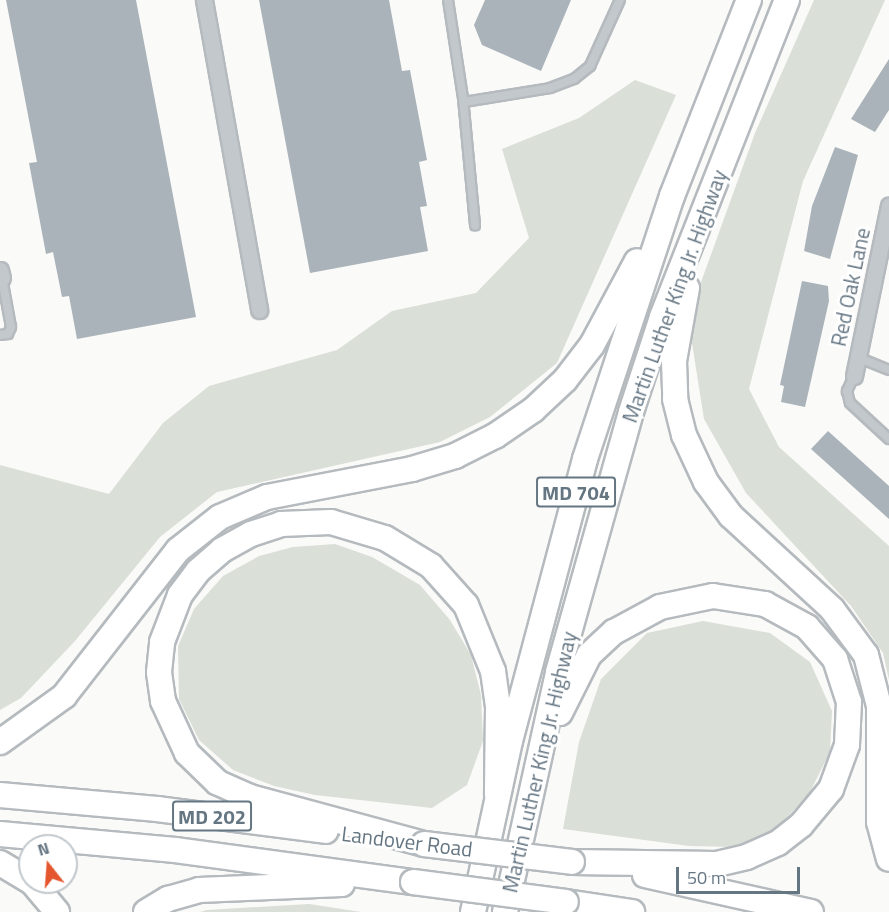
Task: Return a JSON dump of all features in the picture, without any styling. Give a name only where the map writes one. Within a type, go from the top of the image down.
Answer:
[{"type":"main road","name":"Martin Luther King Jr. Highway","points":[[473,912],[497,794],[585,459],[672,196],[749,0]]},
{"type":"main road","name":"Martin Luther King Jr. Highway","points":[[505,912],[531,784],[585,567],[631,412],[662,316],[787,0]]},
{"type":"main road","points":[[0,742],[64,696],[178,550],[220,517],[267,497],[412,469],[455,456],[495,436],[533,410],[565,380],[592,345],[672,196]]},
{"type":"main road","points":[[707,204],[680,317],[674,361],[675,399],[684,435],[706,482],[731,516],[832,609],[866,655],[879,706],[879,822],[889,859]]},
{"type":"main road","points":[[424,844],[250,797],[217,782],[184,748],[163,702],[159,672],[162,642],[180,596],[198,570],[222,550],[274,526],[331,522],[385,538],[431,566],[465,605],[493,671],[498,707],[497,794]]},
{"type":"main road","points":[[531,784],[564,702],[589,655],[614,632],[660,607],[713,596],[765,604],[807,627],[835,659],[849,702],[847,746],[831,789],[790,835],[747,857],[717,864],[572,862]]},
{"type":"main road","name":"Landover Road","points":[[0,795],[158,809],[572,862],[707,887],[811,912]]},
{"type":"main road","name":"Landover Road","points":[[0,834],[175,850],[632,912]]},
{"type":"main road","points":[[0,863],[18,873]]},
{"type":"main road","points":[[146,912],[168,899],[200,890],[413,882]]},
{"type":"main road","points":[[42,894],[57,912]]},
{"type":"street","points":[[204,0],[259,310]]},
{"type":"street","name":"Red Oak Lane","points":[[854,376],[889,206]]},
{"type":"lane","points":[[448,0],[464,102],[475,225]]},
{"type":"lane","points":[[464,102],[550,88],[574,79],[590,66],[620,0]]},
{"type":"lane","points":[[0,335],[8,334],[10,327],[1,274]]},
{"type":"lane","points":[[857,357],[889,370]]},
{"type":"lane","points":[[854,376],[847,391],[850,403],[889,439]]},
{"type":"shaded area","points":[[814,0],[885,0],[803,181],[749,389],[779,447],[889,546],[889,680],[883,653],[851,606],[746,493],[704,419],[688,318],[755,133]]},
{"type":"shaded area","points":[[635,80],[676,95],[557,363],[490,417],[440,442],[217,492],[160,537],[75,641],[21,698],[0,710],[0,465],[109,494],[163,423],[209,386],[337,350],[392,311],[476,293],[529,238],[502,149],[579,118]]},
{"type":"shaded area","points":[[335,544],[372,557],[420,585],[450,620],[471,655],[481,695],[483,741],[467,785],[432,808],[315,795],[274,786],[233,770],[199,740],[179,699],[178,646],[194,609],[223,576],[259,556],[293,547]]},
{"type":"shaded area","points":[[703,621],[770,633],[810,662],[832,711],[830,752],[809,794],[775,830],[735,847],[689,846],[563,829],[579,742],[601,679],[647,633]]},
{"type":"shaded area","points":[[309,904],[361,912],[200,912],[207,910]]},
{"type":"building","points":[[6,0],[136,0],[196,317],[77,339],[69,296],[62,297],[53,252],[46,254],[29,163],[37,162]]},
{"type":"building","points":[[259,0],[389,0],[402,71],[410,70],[427,160],[419,162],[427,206],[420,207],[428,251],[310,273]]},
{"type":"building","points":[[485,0],[571,0],[541,71],[482,45],[474,25]]},
{"type":"building","points":[[889,59],[889,110],[875,132],[851,119]]},
{"type":"building","points":[[835,147],[858,155],[830,259],[804,251],[812,206]]},
{"type":"building","points":[[802,281],[828,286],[829,301],[805,407],[781,402],[784,386],[780,385]]},
{"type":"building","points":[[828,431],[889,486],[889,519],[811,449]]}]
